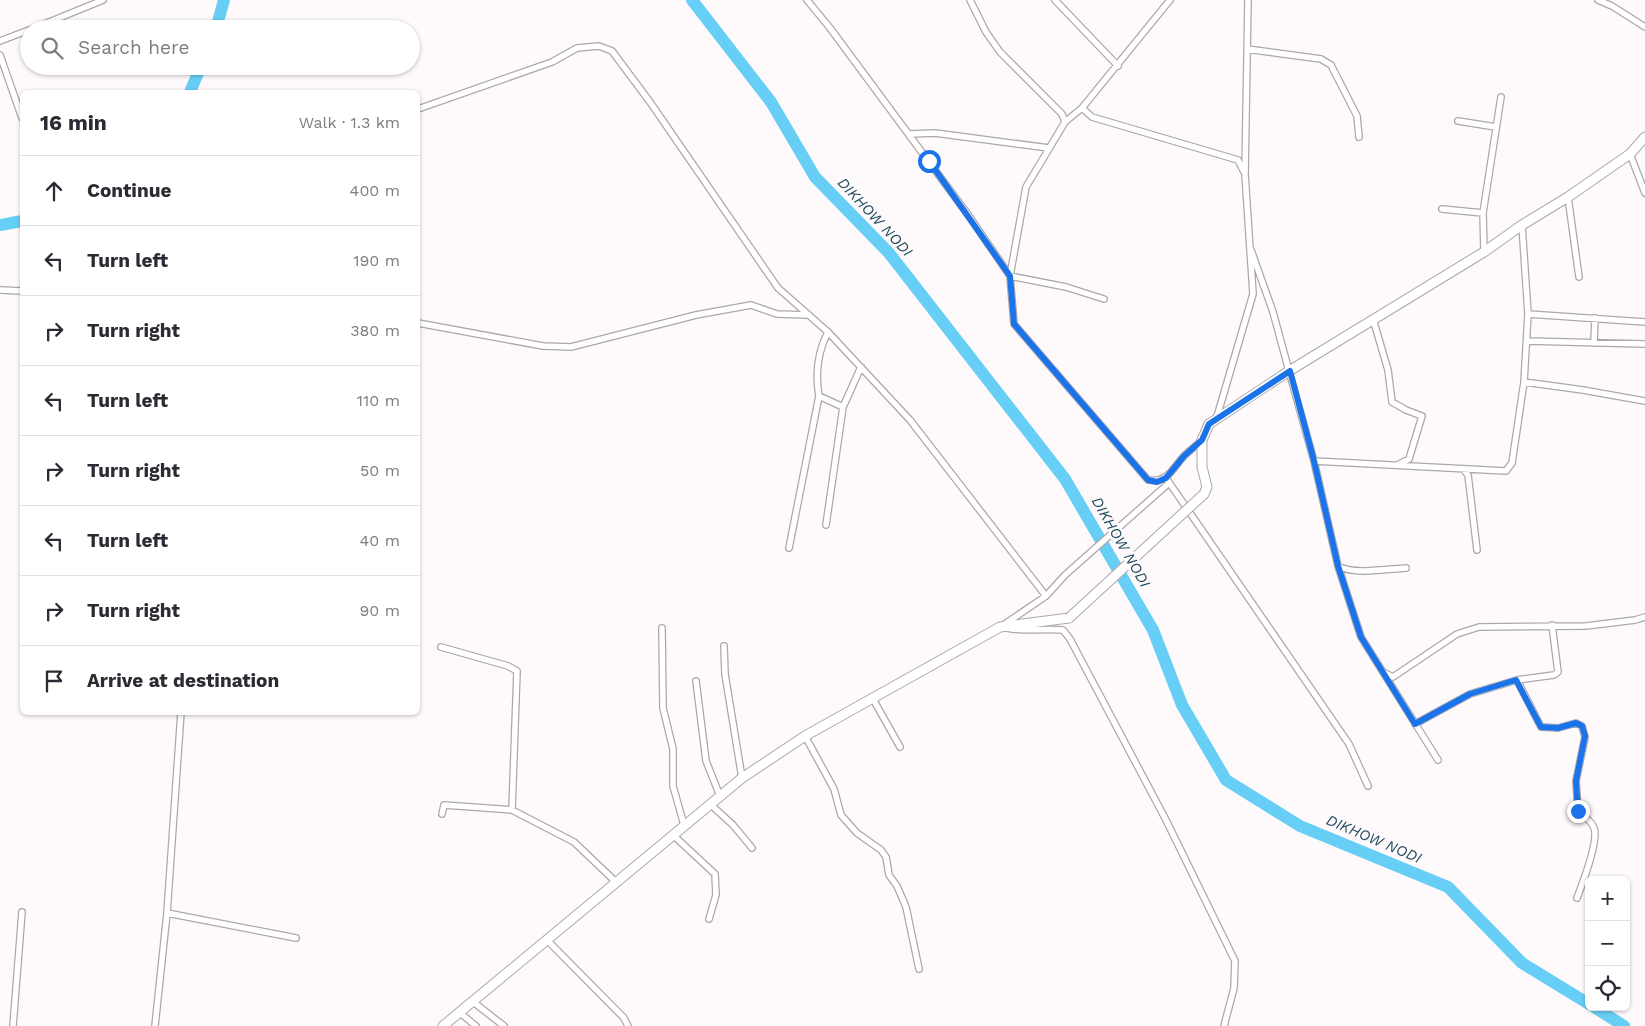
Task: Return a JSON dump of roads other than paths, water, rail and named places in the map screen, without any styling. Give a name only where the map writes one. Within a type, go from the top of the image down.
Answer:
[{"type":"main road","points":[[443,1026],[742,778],[806,736],[1000,627],[1069,618],[1204,494],[1206,487],[1202,467],[1202,440],[1209,424],[1373,318],[1484,252],[1522,225],[1568,197],[1630,154],[1645,137]]},
{"type":"street","points":[[54,20],[104,0]]},
{"type":"street","points":[[807,0],[909,134],[1010,276],[1066,287],[1104,299]]},
{"type":"street","points":[[970,0],[986,32],[1000,52],[1062,114],[1065,122]]},
{"type":"street","points":[[1054,0],[1118,66]]},
{"type":"street","points":[[1168,481],[1157,482],[1148,480],[1014,324],[1010,276],[1026,187],[1065,122],[1082,108],[1170,0]]},
{"type":"street","points":[[1216,420],[1253,294],[1245,174],[1248,0]]},
{"type":"street","points":[[1598,0],[1612,6],[1645,27]]},
{"type":"street","points":[[0,42],[20,34]]},
{"type":"street","points":[[420,108],[552,62],[577,48],[599,46],[612,50],[778,288],[828,332],[910,420],[1046,596]]},
{"type":"street","points":[[1247,49],[1322,59],[1331,65],[1357,116],[1359,137]]},
{"type":"street","points":[[0,55],[20,112]]},
{"type":"street","points":[[1484,252],[1483,213],[1501,97]]},
{"type":"street","points":[[1082,108],[1092,118],[1238,160],[1245,174]]},
{"type":"street","points":[[1458,121],[1496,127]]},
{"type":"street","points":[[909,134],[935,133],[1049,148]]},
{"type":"street","points":[[1630,154],[1645,192]]},
{"type":"street","points":[[1568,197],[1579,277]]},
{"type":"street","points":[[1442,209],[1483,213]]},
{"type":"street","points":[[1314,461],[1506,471],[1512,463],[1524,382],[1527,341],[1528,314],[1522,225]]},
{"type":"street","points":[[1251,250],[1273,312],[1290,371],[1314,461],[1338,566],[1361,637],[1438,760]]},
{"type":"street","points":[[0,290],[20,291]]},
{"type":"street","points":[[420,323],[543,346],[572,347],[696,315],[751,305],[777,314],[796,313],[809,316]]},
{"type":"street","points":[[1528,314],[1645,322]]},
{"type":"street","points":[[1373,318],[1388,370],[1392,402],[1422,416],[1409,459],[1399,464]]},
{"type":"street","points":[[1594,343],[1596,318]]},
{"type":"street","points":[[789,548],[819,396],[815,376],[820,346],[828,332]]},
{"type":"street","points":[[1527,341],[1645,344]]},
{"type":"street","points":[[826,525],[843,407],[861,367]]},
{"type":"street","points":[[1524,382],[1645,401]]},
{"type":"street","points":[[819,396],[843,407]]},
{"type":"street","points":[[1000,627],[1046,596],[1066,575],[1163,489],[1184,456],[1202,440]]},
{"type":"street","points":[[1463,469],[1468,475],[1477,550]]},
{"type":"street","points":[[1168,481],[1348,744],[1368,786]]},
{"type":"street","points":[[1338,566],[1344,570],[1354,571],[1406,568]]},
{"type":"street","points":[[1385,673],[1392,677],[1457,634],[1479,627],[1586,626],[1645,617]]},
{"type":"street","points":[[1415,724],[1470,694],[1516,680],[1554,675],[1558,672],[1552,625]]},
{"type":"street","points":[[1000,627],[1022,631],[1046,628],[1063,630],[1070,640],[1166,820],[1235,960],[1234,988],[1224,1026]]},
{"type":"street","points":[[662,628],[664,708],[673,749],[673,786],[684,825]]},
{"type":"street","points":[[724,646],[725,674],[742,778]]},
{"type":"street","points":[[441,647],[508,666],[517,671],[512,810]]},
{"type":"street","points":[[1516,680],[1541,727],[1558,728],[1576,723],[1582,726],[1585,736],[1576,781],[1578,811],[1592,824],[1596,831],[1577,898]]},
{"type":"street","points":[[696,681],[706,762],[720,796]]},
{"type":"street","points":[[873,699],[900,747]]},
{"type":"street","points":[[155,1026],[166,913],[181,715]]},
{"type":"street","points":[[806,736],[834,790],[841,815],[857,833],[881,850],[886,857],[889,875],[897,886],[906,907],[919,970]]},
{"type":"street","points":[[710,804],[733,824],[752,848]]},
{"type":"street","points":[[442,814],[444,805],[512,810],[574,842],[617,883]]},
{"type":"street","points":[[673,835],[715,874],[716,895],[709,919]]},
{"type":"street","points":[[13,1026],[22,912]]},
{"type":"street","points":[[166,913],[296,938]]},
{"type":"street","points":[[547,940],[624,1018],[628,1026]]},
{"type":"street","points":[[472,1001],[504,1026]]},
{"type":"street","points":[[459,1012],[476,1026]]},
{"type":"waterway","name":"DIKHOW NODI","points":[[218,20],[224,0]]},
{"type":"waterway","name":"DIKHOW NODI","points":[[692,0],[771,102],[815,177],[889,253],[1065,479],[1153,630],[1182,705],[1226,780],[1300,826],[1448,887],[1522,963],[1585,1002]]},
{"type":"waterway","name":"DIKHOW NODI","points":[[191,90],[197,75]]},
{"type":"waterway","name":"DIKHOW NODI","points":[[0,225],[20,221]]},
{"type":"waterway","name":"DIKHOW NODI","points":[[1600,1011],[1624,1026]]}]
